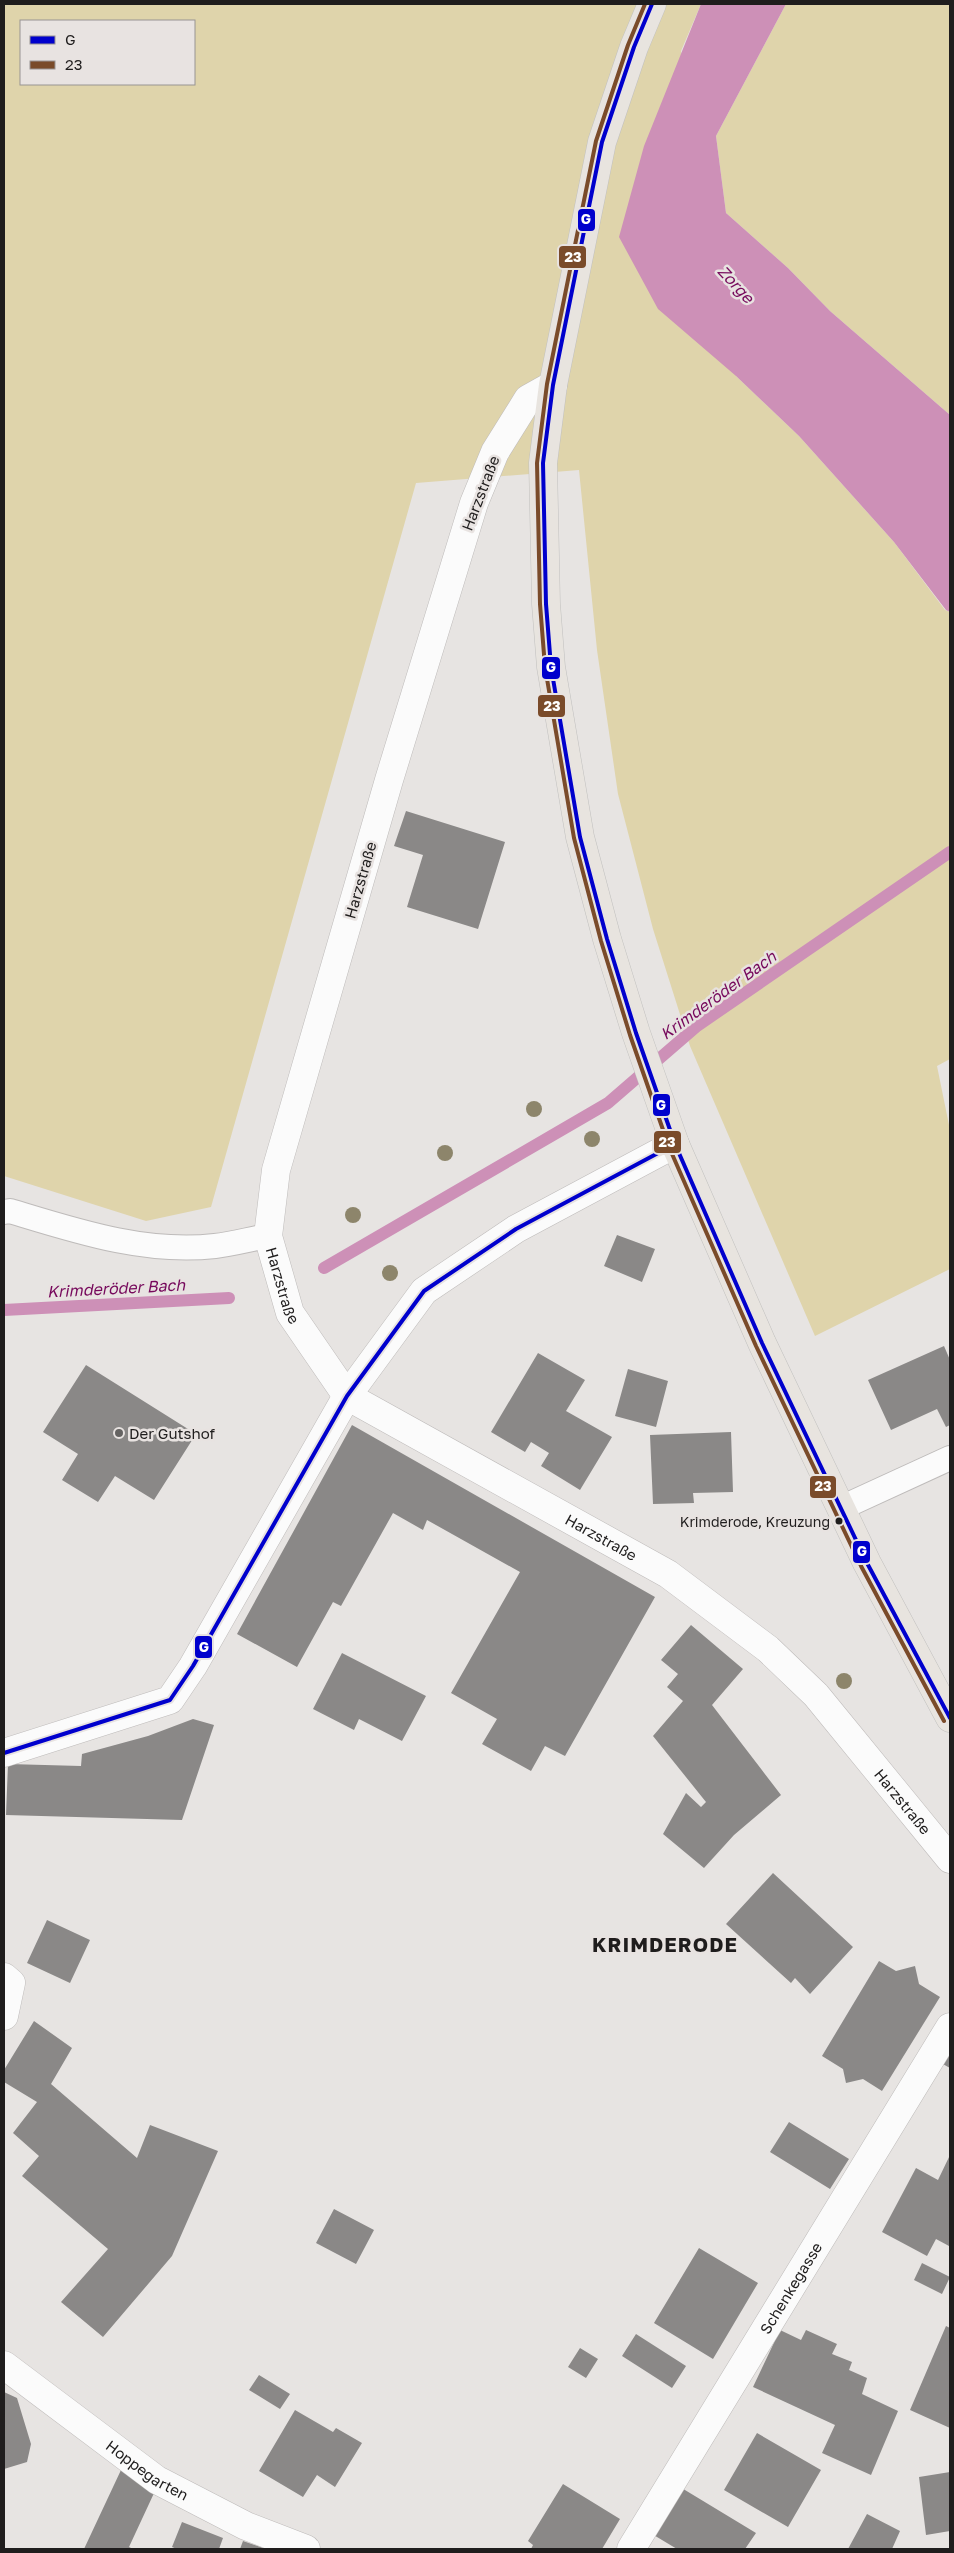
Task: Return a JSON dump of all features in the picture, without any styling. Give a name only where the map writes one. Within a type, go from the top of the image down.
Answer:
[{"type":"main road","points":[[652,4],[634,47],[602,142],[553,385],[543,463],[546,604],[551,667],[580,837],[607,939],[636,1033],[675,1144],[762,1343],[867,1563],[950,1718]]},
{"type":"street","name":"Harzstraße","points":[[553,385],[528,399],[495,452],[474,504],[389,780],[276,1170],[268,1236],[290,1313],[347,1396],[668,1574],[768,1649],[816,1694],[950,1859]]},
{"type":"street","points":[[4,1753],[170,1700],[193,1666],[347,1396],[424,1291],[516,1228],[675,1144]]},
{"type":"street","points":[[4,1977],[11,1983],[4,2016]]},
{"type":"street","name":"Schenkegasse","points":[[631,2549],[950,2027]]},
{"type":"street","name":"Hoppegarten","points":[[4,2365],[157,2480],[246,2526],[306,2549]]},
{"type":"lane","points":[[4,1212],[10,1211],[103,1239],[178,1247],[215,1246],[268,1236]]},
{"type":"lane","points":[[841,1508],[950,1458]]},
{"type":"shaded area","points":[[4,4],[701,4],[681,51],[736,376],[799,436],[894,542],[945,610],[950,612],[950,1059],[937,1066],[950,1130],[950,1269],[815,1336],[690,1046],[653,929],[618,794],[597,650],[579,470],[416,483],[211,1207],[146,1221],[4,1176]]},
{"type":"shaded area","points":[[786,4],[950,4],[950,415],[830,311],[788,268],[726,213],[716,136]]},
{"type":"water","name":"Zorge","points":[[701,4],[786,4],[716,136],[726,213],[788,268],[830,311],[950,415],[950,612],[946,610],[894,542],[799,436],[736,376],[658,309],[619,237],[644,146]]},
{"type":"building","points":[[406,811],[505,842],[478,929],[407,907],[423,855],[394,846]]},
{"type":"building","points":[[617,1235],[655,1249],[642,1282],[604,1266]]},
{"type":"building","points":[[944,1346],[950,1360],[950,1425],[946,1427],[937,1409],[891,1430],[868,1380]]},
{"type":"building","points":[[538,1353],[585,1380],[566,1411],[612,1437],[580,1490],[541,1466],[549,1453],[531,1442],[525,1452],[491,1432]]},
{"type":"building","name":"Der Gutshof","points":[[86,1365],[196,1434],[154,1500],[115,1476],[98,1502],[62,1480],[78,1454],[43,1432]]},
{"type":"building","points":[[628,1369],[668,1381],[656,1427],[615,1416]]},
{"type":"building","points":[[352,1425],[655,1597],[565,1756],[545,1746],[531,1771],[482,1744],[497,1719],[451,1693],[520,1572],[427,1520],[423,1530],[393,1513],[341,1606],[333,1602],[297,1667],[237,1634]]},
{"type":"building","points":[[731,1432],[733,1492],[693,1493],[694,1503],[653,1504],[650,1435]]},
{"type":"building","points":[[691,1625],[743,1669],[712,1705],[781,1795],[734,1835],[704,1868],[663,1834],[686,1793],[701,1807],[706,1802],[653,1736],[683,1701],[667,1687],[678,1674],[661,1660]]},
{"type":"building","points":[[342,1653],[426,1696],[402,1741],[359,1719],[354,1730],[313,1709]]},
{"type":"building","points":[[193,1719],[214,1725],[182,1820],[6,1815],[8,1764],[81,1766],[82,1754],[148,1736]]},
{"type":"building","points":[[773,1873],[853,1947],[810,1994],[795,1978],[791,1983],[726,1924]]},
{"type":"building","points":[[47,1920],[90,1940],[70,1983],[27,1963]]},
{"type":"building","points":[[879,1961],[896,1971],[915,1966],[919,1984],[940,1997],[882,2091],[863,2079],[846,2083],[843,2069],[822,2056]]},
{"type":"building","points":[[34,2021],[72,2048],[51,2084],[137,2158],[150,2125],[218,2151],[172,2256],[103,2337],[61,2302],[108,2249],[22,2176],[39,2156],[13,2133],[37,2102],[4,2082],[4,2070]]},
{"type":"building","points":[[950,2047],[950,2068],[941,2063]]},
{"type":"building","points":[[789,2122],[849,2159],[830,2189],[770,2152]]},
{"type":"building","points":[[950,2155],[950,2244],[949,2246],[936,2239],[927,2256],[882,2232],[916,2168],[938,2180]]},
{"type":"building","points":[[334,2209],[374,2230],[356,2264],[316,2243]]},
{"type":"building","points":[[699,2248],[758,2283],[713,2359],[654,2323]]},
{"type":"building","points":[[922,2263],[950,2277],[942,2294],[914,2280]]},
{"type":"building","points":[[946,2326],[950,2328],[950,2428],[910,2410]]},
{"type":"building","points":[[780,2330],[801,2340],[806,2330],[837,2344],[832,2354],[852,2362],[849,2370],[867,2378],[862,2394],[898,2411],[871,2475],[822,2453],[835,2425],[753,2387]]},
{"type":"building","points":[[636,2334],[686,2366],[672,2388],[622,2356]]},
{"type":"building","points":[[580,2348],[598,2359],[586,2378],[568,2367]]},
{"type":"building","points":[[259,2375],[290,2394],[280,2409],[249,2390]]},
{"type":"building","points":[[4,2392],[17,2398],[31,2444],[27,2462],[4,2469]]},
{"type":"building","points":[[295,2410],[333,2432],[336,2428],[362,2443],[335,2487],[317,2475],[303,2497],[259,2471]]},
{"type":"building","points":[[757,2433],[821,2470],[788,2527],[724,2490]]},
{"type":"building","points":[[121,2470],[155,2491],[129,2547],[133,2549],[84,2549]]},
{"type":"building","points":[[950,2472],[950,2531],[926,2535],[919,2477]]},
{"type":"building","points":[[563,2484],[620,2519],[602,2549],[531,2549],[533,2545],[528,2541]]},
{"type":"building","points":[[680,2487],[756,2533],[745,2549],[677,2549],[652,2534]]},
{"type":"building","points":[[867,2514],[900,2531],[892,2549],[848,2549]]},
{"type":"building","points":[[182,2522],[223,2538],[219,2549],[177,2549],[172,2547]]},
{"type":"building","points":[[243,2541],[266,2549],[240,2549]]},
{"type":"waterway","name":"Krimderöder Bach","points":[[324,1268],[608,1103],[697,1026],[950,852]]},
{"type":"waterway","name":"Krimderöder Bach","points":[[4,1310],[229,1298]]},
{"type":"transit line","name":"23","points":[[645,4],[628,45],[596,141],[547,384],[537,463],[540,604],[545,667],[574,838],[601,941],[630,1035],[669,1147],[756,1346],[861,1566],[944,1721]]},
{"type":"transit line","name":"G","points":[[652,4],[634,47],[602,142],[553,385],[543,463],[546,604],[551,667],[580,837],[607,939],[636,1033],[675,1144],[762,1343],[867,1563],[950,1718]]},
{"type":"transit line","name":"G","points":[[4,1753],[170,1700],[193,1666],[347,1396],[424,1291],[516,1229],[675,1144]]},
{"type":"place","name":"Der Gutshof","points":[[119,1433]]},
{"type":"place","name":"Krimderode, Kreuzung","points":[[839,1521]]},
{"type":"district","name":"KRIMDERODE","points":[[665,1944]]}]
